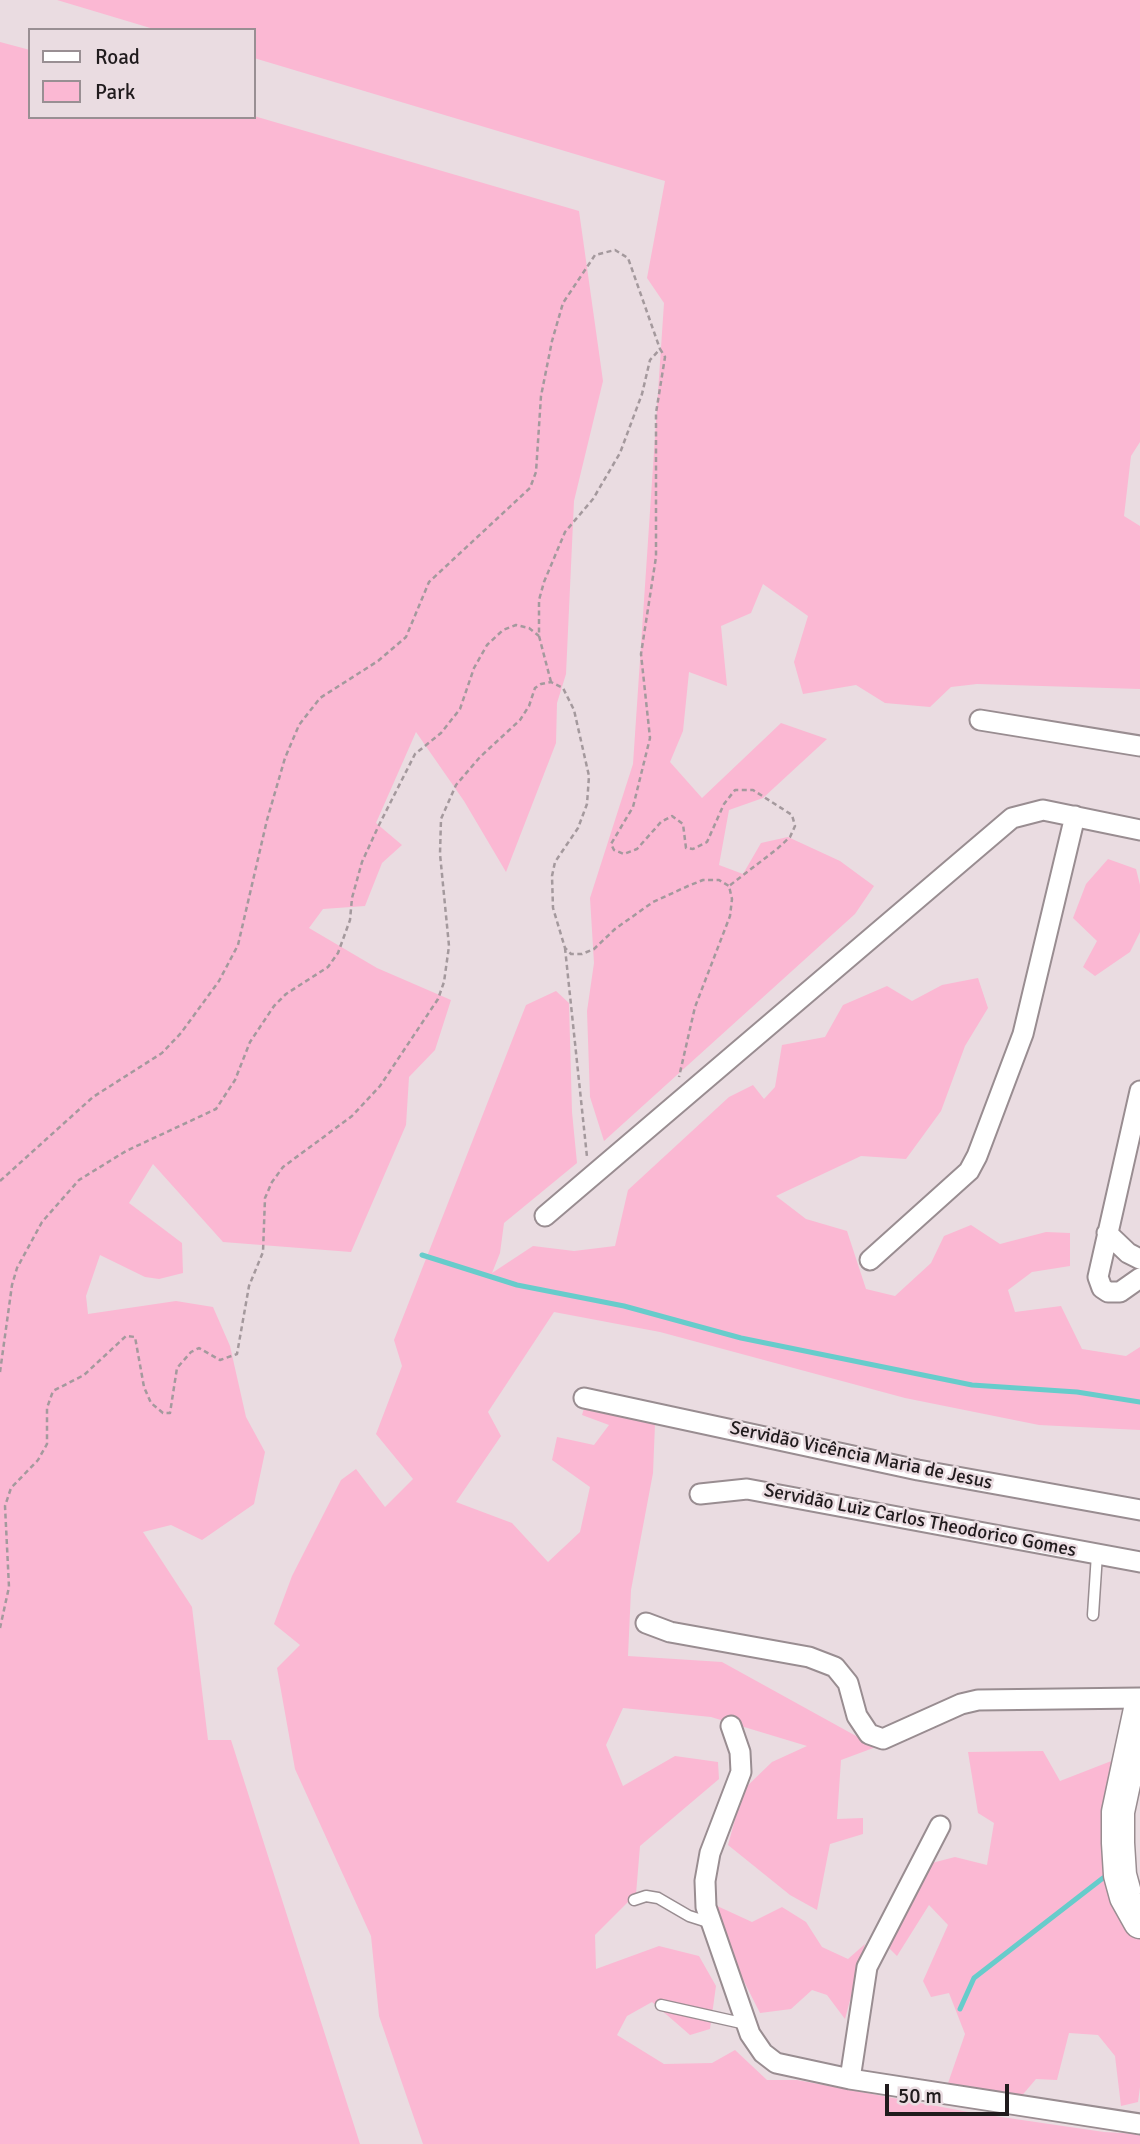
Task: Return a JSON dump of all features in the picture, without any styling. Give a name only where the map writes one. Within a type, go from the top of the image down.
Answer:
[{"type":"main road","points":[[1139,1921],[1126,1897],[1120,1875],[1118,1822],[1126,1768],[1140,1709]]},
{"type":"street","points":[[980,720],[1140,746]]},
{"type":"street","points":[[545,1216],[676,1107],[996,830],[1029,812],[1043,810],[1140,830]]},
{"type":"street","points":[[870,1260],[969,1171],[977,1157],[1023,1034],[1075,816]]},
{"type":"street","points":[[1140,1091],[1098,1277],[1102,1288],[1108,1293],[1120,1292],[1140,1278]]},
{"type":"street","points":[[1107,1233],[1140,1259]]},
{"type":"street","name":"Servidão Vicência Maria de Jesus","points":[[584,1398],[918,1470],[1140,1510]]},
{"type":"street","name":"Servidão Luiz Carlos Theodorico Gomes","points":[[700,1494],[747,1489],[1140,1562]]},
{"type":"street","points":[[646,1623],[670,1632],[809,1657],[835,1667],[848,1683],[857,1716],[869,1734],[883,1739],[961,1704],[978,1700],[1140,1698]]},
{"type":"street","points":[[732,1726],[740,1752],[741,1772],[709,1853],[705,1881],[706,1907],[746,2024],[763,2053],[776,2063],[850,2079],[1140,2124]]},
{"type":"street","points":[[850,2079],[867,1967],[892,1914],[940,1826]]},
{"type":"lane","points":[[1093,1615],[1097,1554]]},
{"type":"lane","points":[[634,1900],[646,1896],[659,1898],[689,1916],[711,1923]]},
{"type":"lane","points":[[661,2005],[746,2024]]},
{"type":"path","points":[[0,1181],[93,1097],[162,1053],[181,1033],[219,981],[238,945],[267,820],[285,758],[299,725],[320,698],[363,668],[378,661],[406,637],[429,582],[530,488],[536,472],[541,396],[550,349],[564,303],[595,255],[615,250],[628,258],[665,357],[656,413],[656,557],[641,654],[650,738],[636,799],[611,844],[614,850],[624,854],[637,849],[661,822],[672,816],[682,824],[686,848],[693,849],[707,842],[724,804],[735,790],[753,790],[792,815],[795,826],[784,843],[729,886]]},
{"type":"path","points":[[551,682],[539,636],[539,600],[565,532],[607,478],[638,405],[650,360],[660,349]]},
{"type":"path","points":[[0,1372],[12,1285],[42,1222],[79,1180],[137,1145],[216,1108],[235,1080],[250,1042],[274,1006],[286,994],[328,967],[338,953],[350,920],[352,898],[362,862],[378,827],[415,754],[441,733],[460,709],[474,668],[487,645],[503,630],[516,625],[529,628],[539,636]]},
{"type":"path","points":[[0,1628],[9,1587],[5,1506],[11,1488],[38,1460],[47,1444],[47,1408],[53,1391],[84,1375],[126,1336],[135,1337],[144,1387],[151,1403],[163,1413],[170,1413],[177,1368],[191,1352],[200,1348],[220,1360],[237,1354],[249,1286],[263,1252],[265,1198],[272,1181],[283,1167],[352,1116],[380,1086],[438,999],[449,946],[440,854],[441,819],[447,802],[468,771],[520,720],[529,706],[534,688],[551,682],[563,688],[574,710],[589,776],[587,804],[578,828],[555,862],[552,876],[553,908],[565,948],[589,1180]]},
{"type":"path","points":[[565,948],[571,954],[582,954],[594,949],[615,929],[653,902],[695,883],[719,880],[729,886],[732,899],[730,916],[690,1025],[676,1107]]},
{"type":"green space","points":[[57,0],[1140,0],[1140,442],[1131,456],[1124,516],[1140,526],[1140,689],[977,684],[951,687],[930,707],[885,703],[856,685],[803,694],[794,662],[808,616],[763,584],[751,613],[721,626],[727,686],[689,672],[683,731],[670,762],[702,798],[781,723],[827,739],[763,798],[729,810],[719,865],[743,874],[761,843],[788,837],[840,861],[874,886],[855,914],[604,1141],[590,1097],[587,1011],[594,963],[590,898],[633,764],[664,303],[647,278],[665,181],[256,59],[256,28],[150,28]]},
{"type":"green space","points":[[0,42],[28,49],[28,119],[256,119],[256,117],[579,211],[603,381],[574,501],[566,674],[557,703],[556,743],[506,872],[464,801],[416,732],[376,823],[402,845],[382,863],[365,906],[323,909],[309,928],[377,968],[451,1000],[435,1050],[409,1077],[406,1125],[351,1252],[223,1242],[153,1164],[129,1203],[182,1243],[183,1273],[159,1279],[145,1277],[100,1255],[86,1296],[88,1314],[176,1301],[213,1307],[230,1346],[246,1417],[265,1452],[254,1504],[202,1540],[171,1525],[143,1532],[192,1607],[208,1740],[231,1740],[360,2144],[0,2144]]},
{"type":"green space","points":[[1108,859],[1136,869],[1140,885],[1140,932],[1130,952],[1095,976],[1083,967],[1097,941],[1073,918],[1086,884]]},
{"type":"green space","points":[[978,978],[988,1008],[965,1046],[941,1111],[906,1159],[861,1156],[776,1196],[806,1219],[847,1231],[866,1289],[895,1296],[931,1263],[944,1236],[971,1225],[1000,1244],[1046,1232],[1070,1233],[1070,1266],[1032,1272],[1008,1290],[1015,1312],[1061,1306],[1082,1349],[1126,1356],[1140,1347],[1140,1430],[1039,1425],[905,1398],[660,1332],[554,1312],[488,1412],[501,1436],[456,1502],[512,1523],[548,1562],[580,1532],[590,1487],[552,1460],[557,1437],[594,1445],[609,1425],[582,1415],[585,1405],[655,1424],[653,1473],[631,1590],[628,1656],[722,1662],[876,1747],[841,1760],[837,1819],[863,1818],[863,1834],[830,1844],[817,1910],[790,1895],[728,1845],[743,1790],[772,1762],[807,1746],[711,1717],[623,1708],[606,1745],[623,1786],[675,1756],[718,1762],[719,1779],[640,1846],[636,1894],[595,1935],[596,1969],[659,1946],[699,1956],[716,1986],[710,2029],[690,2035],[652,2002],[627,2016],[617,2035],[664,2064],[712,2063],[735,2050],[767,2080],[797,2080],[974,2113],[1104,2132],[1140,2134],[1140,2144],[423,2144],[379,2016],[371,1936],[295,1769],[277,1668],[300,1645],[274,1624],[292,1576],[341,1480],[356,1469],[385,1507],[413,1479],[376,1434],[402,1366],[394,1340],[526,1005],[556,991],[569,1003],[572,1112],[577,1163],[504,1223],[500,1253],[492,1273],[533,1246],[574,1251],[615,1246],[628,1190],[729,1097],[753,1085],[764,1099],[775,1087],[782,1045],[825,1037],[843,1005],[887,986],[912,1001],[942,985]]},
{"type":"green space","points":[[1043,1751],[1060,1781],[1114,1760],[1140,1935],[1138,2102],[1121,2106],[1115,2056],[1098,2035],[1069,2033],[1057,2080],[1036,2079],[1019,2099],[946,2089],[965,2034],[949,1993],[931,1997],[923,1981],[948,1925],[929,1905],[897,1956],[888,1947],[924,1865],[955,1857],[987,1865],[994,1823],[978,1813],[968,1752]]},
{"type":"green space","points":[[715,1905],[752,1922],[782,1907],[806,1922],[822,1947],[848,1959],[865,1944],[845,2019],[827,1995],[812,1990],[791,2009],[760,2013],[721,1936]]},
{"type":"waterway","points":[[422,1255],[517,1285],[624,1306],[741,1338],[972,1385],[1077,1392],[1140,1402]]},
{"type":"waterway","points":[[960,2009],[974,1978],[1103,1878]]}]
